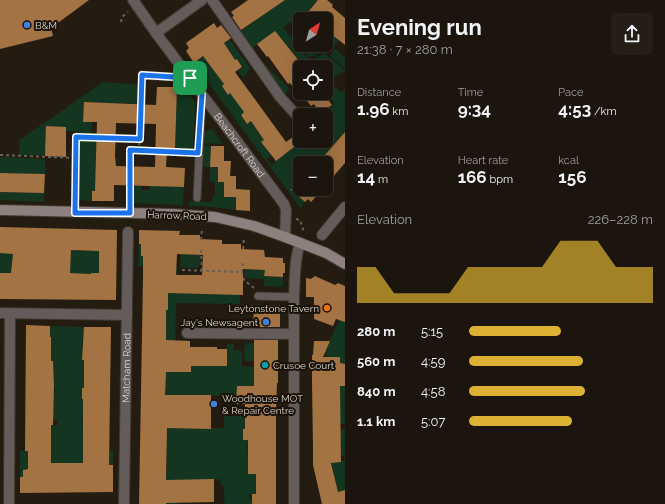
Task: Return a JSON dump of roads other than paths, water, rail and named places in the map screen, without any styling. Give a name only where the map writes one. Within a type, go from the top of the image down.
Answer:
[{"type":"main road","name":"Harrow Road","points":[[0,210],[75,213],[173,214],[215,217],[254,226],[285,237],[326,253],[345,264]]},
{"type":"street","name":"Beachcroft Road","points":[[133,0],[284,204],[286,210],[285,237]]},
{"type":"street","points":[[156,32],[202,0]]},
{"type":"street","points":[[212,0],[280,97],[293,111]]},
{"type":"street","points":[[322,234],[345,207]]},
{"type":"street","name":"Matcham Road","points":[[124,504],[128,232]]},
{"type":"street","points":[[294,504],[294,297],[295,266],[300,243]]},
{"type":"street","points":[[9,504],[5,314],[127,315]]},
{"type":"street","points":[[187,333],[294,334]]},
{"type":"lane","points":[[142,75],[190,78]]},
{"type":"lane","points":[[196,198],[202,94]]},
{"type":"lane","points":[[258,296],[294,297]]},
{"type":"place","name":"B&M","points":[[27,25]]},
{"type":"place","name":"Leytonstone Tavern","points":[[327,308]]},
{"type":"place","name":"Jay's Newsagent","points":[[266,322]]},
{"type":"place","name":"Crusoe Court","points":[[265,365]]},
{"type":"place","name":"Woodhouse MOT & Repair Centre","points":[[214,404]]}]
